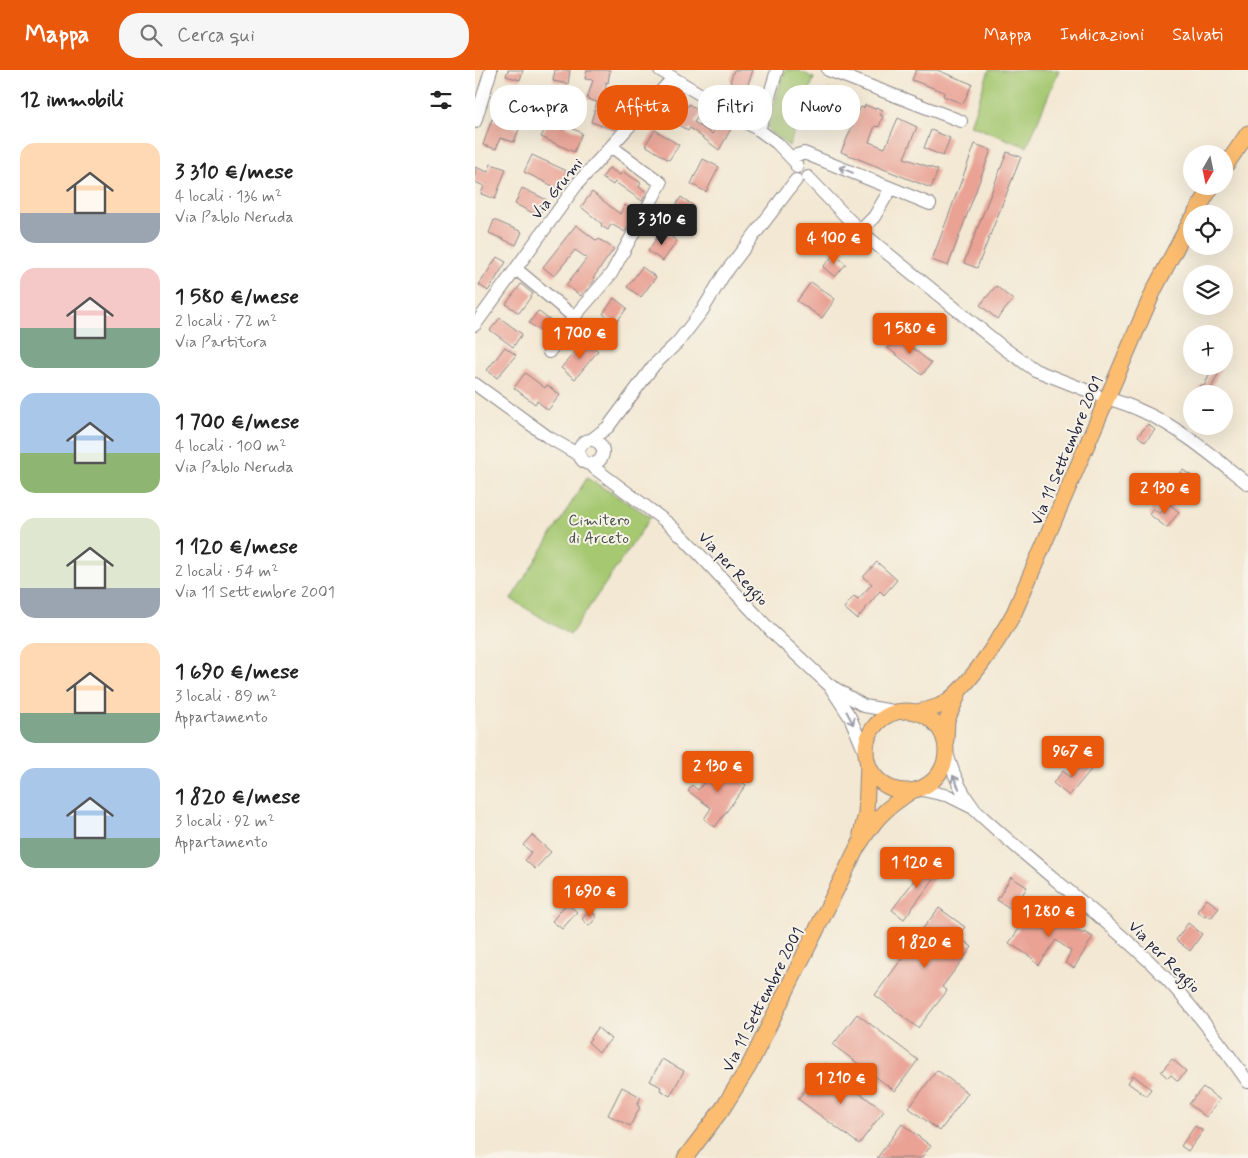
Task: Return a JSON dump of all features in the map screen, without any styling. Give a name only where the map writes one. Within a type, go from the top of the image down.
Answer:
[{"type":"main road","points":[[1233,155],[1248,133]]},
{"type":"main road","name":"Via 11 Settembre 2001","points":[[857,848],[865,814],[867,742],[876,724],[887,716],[899,712],[916,712],[939,706],[962,687],[999,638],[1014,613],[1031,576],[1101,396],[1183,235]]},
{"type":"main road","name":"Via 11 Settembre 2001","points":[[685,1158],[723,1108],[749,1066],[857,848],[878,817],[915,790],[928,785],[942,770],[945,760],[947,720],[962,687]]},
{"type":"main road","points":[[916,712],[933,722],[941,732],[946,746]]},
{"type":"main road","points":[[867,758],[874,775],[884,785],[898,790],[915,790]]},
{"type":"street","points":[[475,122],[491,70]]},
{"type":"street","points":[[660,70],[698,94]]},
{"type":"street","points":[[772,87],[777,70]]},
{"type":"street","points":[[828,70],[961,122]]},
{"type":"street","name":"Via Grumi","points":[[475,325],[578,183],[672,79]]},
{"type":"street","points":[[759,130],[777,143],[794,162]]},
{"type":"street","points":[[549,352],[611,274],[661,183],[612,147]]},
{"type":"street","points":[[929,204],[804,153],[794,162],[793,174],[802,179],[860,232],[1005,349],[1035,370],[1147,413],[1201,447],[1248,484]]},
{"type":"street","points":[[584,447],[608,427],[654,365],[678,342],[702,311],[723,276],[802,179]]},
{"type":"street","points":[[860,232],[874,217],[891,188]]},
{"type":"street","points":[[515,268],[575,317]]},
{"type":"street","name":"Via per Reggio","points":[[475,384],[560,444],[584,447],[597,442],[612,480]]},
{"type":"street","points":[[589,464],[596,463],[602,454],[608,427]]},
{"type":"street","name":"Via per Reggio","points":[[584,447],[583,462],[589,464],[645,504],[675,529],[772,632],[828,684],[865,706],[899,712]]},
{"type":"street","name":"Via per Reggio","points":[[828,684],[850,718],[867,758]]},
{"type":"street","name":"Via per Reggio","points":[[946,746],[950,768],[958,786],[975,810]]},
{"type":"street","name":"Via per Reggio","points":[[915,790],[949,796],[975,810],[1118,932],[1189,1003],[1248,1082]]},
{"type":"green space","points":[[785,70],[797,70],[814,78],[811,85],[782,85],[782,130],[795,130],[789,146],[768,130],[772,130],[772,111]]},
{"type":"green space","points":[[989,70],[1059,70],[1027,147],[970,125]]},
{"type":"green space","name":"Cimitero di Arceto","points":[[587,478],[651,517],[570,635],[511,599]]},
{"type":"building","points":[[508,70],[523,70],[520,80],[506,76]]},
{"type":"building","points":[[555,70],[570,70],[568,84],[553,81]]},
{"type":"building","points":[[587,70],[610,70],[608,83],[606,82],[606,85],[597,85],[597,102],[587,99],[593,80],[585,79]]},
{"type":"building","points":[[734,70],[753,70],[748,85],[732,85],[733,83],[730,82]]},
{"type":"building","points":[[916,70],[937,70],[972,84],[963,104],[943,96],[944,92],[912,80]]},
{"type":"building","points":[[597,102],[597,124],[591,122]]},
{"type":"building","points":[[689,104],[698,111],[698,117],[694,122],[698,125],[698,130],[706,130],[712,134],[714,130],[730,130],[719,150],[690,128],[688,131],[686,130]]},
{"type":"building","points":[[865,105],[883,110],[880,115],[883,116],[879,127],[875,126],[869,142],[885,148],[898,118],[917,127],[904,158],[938,170],[931,188],[841,152],[851,130],[860,130],[860,109],[861,107],[864,108]]},
{"type":"building","points":[[490,125],[490,130],[519,130],[514,142],[500,138],[496,149],[483,145]]},
{"type":"building","points":[[544,130],[576,130],[582,133],[574,152],[541,137]]},
{"type":"building","points":[[655,130],[679,145],[669,160],[645,145]]},
{"type":"building","points":[[931,130],[950,138],[943,156],[924,148]]},
{"type":"building","points":[[975,144],[991,150],[948,266],[932,260]]},
{"type":"building","points":[[1007,152],[1021,157],[977,268],[964,263]]},
{"type":"building","points":[[532,155],[567,171],[559,189],[524,172]]},
{"type":"building","points":[[703,159],[719,167],[706,192],[691,184]]},
{"type":"building","points":[[491,164],[506,169],[495,199],[481,194],[484,186],[475,182],[475,167],[488,172]]},
{"type":"building","points":[[609,168],[620,175],[622,171],[641,183],[639,187],[647,192],[642,201],[615,182],[613,185],[602,178]]},
{"type":"building","points":[[522,188],[547,200],[539,216],[515,204]]},
{"type":"building","points":[[592,192],[620,214],[625,205],[636,212],[625,232],[611,224],[608,230],[581,207]]},
{"type":"building","points":[[681,197],[694,206],[681,226],[668,218]]},
{"type":"building","points":[[494,220],[522,232],[516,245],[489,233]]},
{"type":"building","points":[[576,225],[597,241],[599,239],[614,249],[593,278],[595,280],[581,296],[566,285],[587,258],[575,250],[554,276],[543,267]]},
{"type":"building","points":[[662,230],[677,241],[663,261],[648,251]]},
{"type":"building","points":[[834,254],[846,264],[835,277],[823,267]]},
{"type":"building","points":[[497,257],[506,262],[488,291],[479,285]]},
{"type":"building","points":[[642,267],[656,277],[641,297],[627,287]]},
{"type":"building","points":[[811,282],[835,299],[822,318],[797,301]]},
{"type":"building","points":[[521,284],[533,294],[519,313],[506,304]]},
{"type":"building","points":[[996,286],[1013,300],[997,319],[980,305]]},
{"type":"building","points":[[614,298],[627,308],[616,323],[603,314]]},
{"type":"building","points":[[538,311],[556,325],[548,337],[529,323]]},
{"type":"building","points":[[500,318],[522,334],[513,347],[490,330]]},
{"type":"building","points":[[930,323],[938,330],[933,336],[936,338],[932,344],[921,335]]},
{"type":"building","points":[[898,336],[931,363],[922,375],[888,348]]},
{"type":"building","points":[[585,340],[598,351],[575,379],[561,368]]},
{"type":"building","points":[[505,347],[516,355],[497,378],[487,370]]},
{"type":"building","points":[[525,373],[545,388],[547,385],[560,395],[548,410],[537,401],[535,404],[514,388]]},
{"type":"building","points":[[1210,375],[1218,375],[1213,385],[1204,385]]},
{"type":"building","points":[[1148,424],[1155,430],[1145,442],[1138,436]]},
{"type":"building","points":[[1183,470],[1196,479],[1187,492],[1174,483]]},
{"type":"building","points":[[1168,503],[1179,512],[1167,528],[1149,514],[1153,508],[1160,514]]},
{"type":"building","points":[[877,562],[897,580],[884,595],[880,591],[857,619],[844,608],[854,596],[858,599],[872,584],[863,577]]},
{"type":"building","points":[[1085,759],[1094,766],[1069,796],[1053,783],[1063,771],[1070,777]]},
{"type":"building","points":[[718,764],[746,785],[715,827],[704,819],[711,808],[688,791],[692,785],[698,790]]},
{"type":"building","points":[[532,835],[551,852],[535,869],[525,860],[531,852],[523,845]]},
{"type":"building","points":[[930,859],[942,868],[904,919],[892,910]]},
{"type":"building","points":[[1011,877],[1027,887],[1013,910],[997,900]]},
{"type":"building","points":[[1207,899],[1219,908],[1211,918],[1206,915],[1205,917],[1197,911]]},
{"type":"building","points":[[567,903],[577,912],[562,929],[552,921]]},
{"type":"building","points":[[939,908],[965,927],[958,936],[972,947],[942,987],[947,991],[918,1028],[875,995],[904,956],[902,955]]},
{"type":"building","points":[[590,910],[597,917],[589,926],[582,919]]},
{"type":"building","points":[[1024,911],[1049,926],[1057,916],[1083,934],[1084,932],[1093,937],[1074,968],[1065,963],[1071,951],[1056,940],[1039,965],[1034,959],[1009,943],[1019,929],[1014,926]]},
{"type":"building","points":[[1188,923],[1202,934],[1190,951],[1176,940]]},
{"type":"building","points":[[857,1014],[918,1060],[895,1091],[833,1045]]},
{"type":"building","points":[[598,1028],[611,1039],[599,1052],[588,1042]]},
{"type":"building","points":[[662,1059],[684,1071],[670,1096],[660,1090],[661,1087],[650,1081]]},
{"type":"building","points":[[1172,1059],[1186,1071],[1178,1081],[1171,1075],[1168,1078],[1161,1072]]},
{"type":"building","points":[[823,1066],[884,1111],[859,1144],[798,1099]]},
{"type":"building","points":[[937,1070],[968,1093],[940,1131],[909,1108]]},
{"type":"building","points":[[1133,1075],[1151,1089],[1146,1096],[1128,1083]]},
{"type":"building","points":[[622,1087],[641,1097],[637,1105],[640,1107],[630,1126],[608,1115]]},
{"type":"building","points":[[1203,1087],[1220,1100],[1206,1117],[1189,1104]]},
{"type":"building","points":[[902,1124],[931,1146],[921,1158],[877,1158]]},
{"type":"building","points":[[1195,1126],[1203,1131],[1188,1151],[1181,1146]]}]
